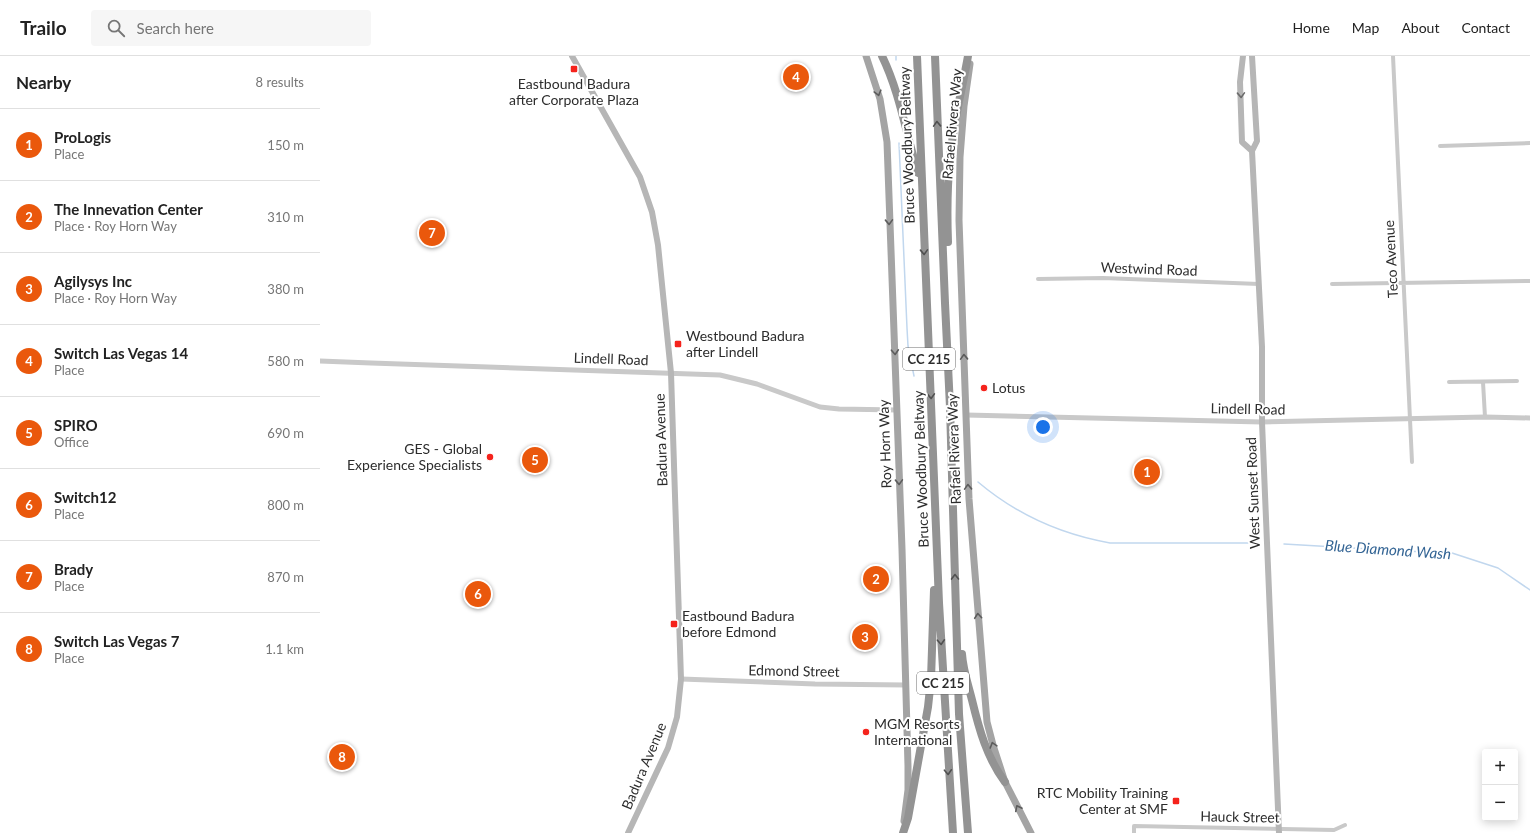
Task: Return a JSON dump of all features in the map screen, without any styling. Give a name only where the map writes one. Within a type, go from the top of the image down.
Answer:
[{"type":"highway","points":[[882,56],[899,100],[910,147],[922,185]]},
{"type":"highway","name":"Bruce Woodbury Beltway","points":[[917,56],[939,603],[953,833]]},
{"type":"highway","name":"CC 215","points":[[935,56],[951,415],[959,714],[968,833]]},
{"type":"highway","points":[[945,303],[948,282],[947,194],[950,159],[968,56]]},
{"type":"highway","points":[[903,833],[908,818],[929,700],[936,533]]},
{"type":"highway","points":[[956,616],[963,667],[982,738],[996,771],[1005,782]]},
{"type":"main road","name":"Badura Avenue","points":[[572,56],[640,177],[652,212],[657,244],[671,373],[681,679],[677,717],[668,748],[628,833]]},
{"type":"main road","name":"Roy Horn Way","points":[[866,56],[880,99],[886,142],[906,685],[908,790],[903,833]]},
{"type":"main road","name":"Rafael Rivera Way","points":[[972,56],[964,106],[959,212],[971,533],[987,722],[1005,782],[1031,833]]},
{"type":"main road","points":[[1243,56],[1240,82],[1242,142],[1252,151]]},
{"type":"main road","name":"West Sunset Road","points":[[1252,56],[1257,141],[1252,151],[1262,347],[1262,422],[1279,831]]},
{"type":"street","name":"Teco Avenue","points":[[1393,56],[1412,462]]},
{"type":"street","points":[[1440,146],[1530,143]]},
{"type":"street","name":"Westwind Road","points":[[1038,278],[1103,278],[1259,284]]},
{"type":"street","points":[[1332,284],[1530,281]]},
{"type":"street","name":"Lindell Road","points":[[320,360],[720,375],[757,384],[820,407],[839,409],[897,410]]},
{"type":"street","points":[[1449,382],[1517,381]]},
{"type":"street","points":[[1483,382],[1485,417]]},
{"type":"street","name":"Lindell Road","points":[[966,415],[1262,422],[1410,420],[1485,417],[1530,418]]},
{"type":"street","name":"Edmond Street","points":[[681,679],[814,684],[906,685]]},
{"type":"street","name":"Hauck Street","points":[[1134,833],[1134,826],[1279,831],[1334,830],[1345,825]]},
{"type":"waterway","points":[[899,143],[908,346],[914,376]]},
{"type":"waterway","points":[[978,482],[1008,504],[1040,522],[1091,539],[1110,543],[1256,543]]},
{"type":"waterway","name":"Blue Diamond Wash","points":[[1284,544],[1452,553],[1498,568],[1530,590]]},
{"type":"place","name":"Eastbound Badura after Corporate Plaza","points":[[574,69]]},
{"type":"place","name":"Switch Las Vegas 14","points":[[796,77]]},
{"type":"place","name":"Brady","points":[[432,233]]},
{"type":"place","name":"Westbound Badura after Lindell","points":[[678,344]]},
{"type":"place","name":"Lotus","points":[[984,388]]},
{"type":"place","name":"GES - Global Experience Specialists","points":[[490,457]]},
{"type":"place","name":"SPIRO","points":[[535,460]]},
{"type":"place","name":"ProLogis","points":[[1147,472]]},
{"type":"place","name":"The Innevation Center","points":[[876,579]]},
{"type":"place","name":"Switch12","points":[[478,594]]},
{"type":"place","name":"Eastbound Badura before Edmond","points":[[674,624]]},
{"type":"place","name":"Agilysys Inc","points":[[865,637]]},
{"type":"place","name":"MGM Resorts International","points":[[866,732]]},
{"type":"place","name":"Switch Las Vegas 7","points":[[342,757]]},
{"type":"place","name":"RTC Mobility Training Center at SMF","points":[[1176,801]]}]
